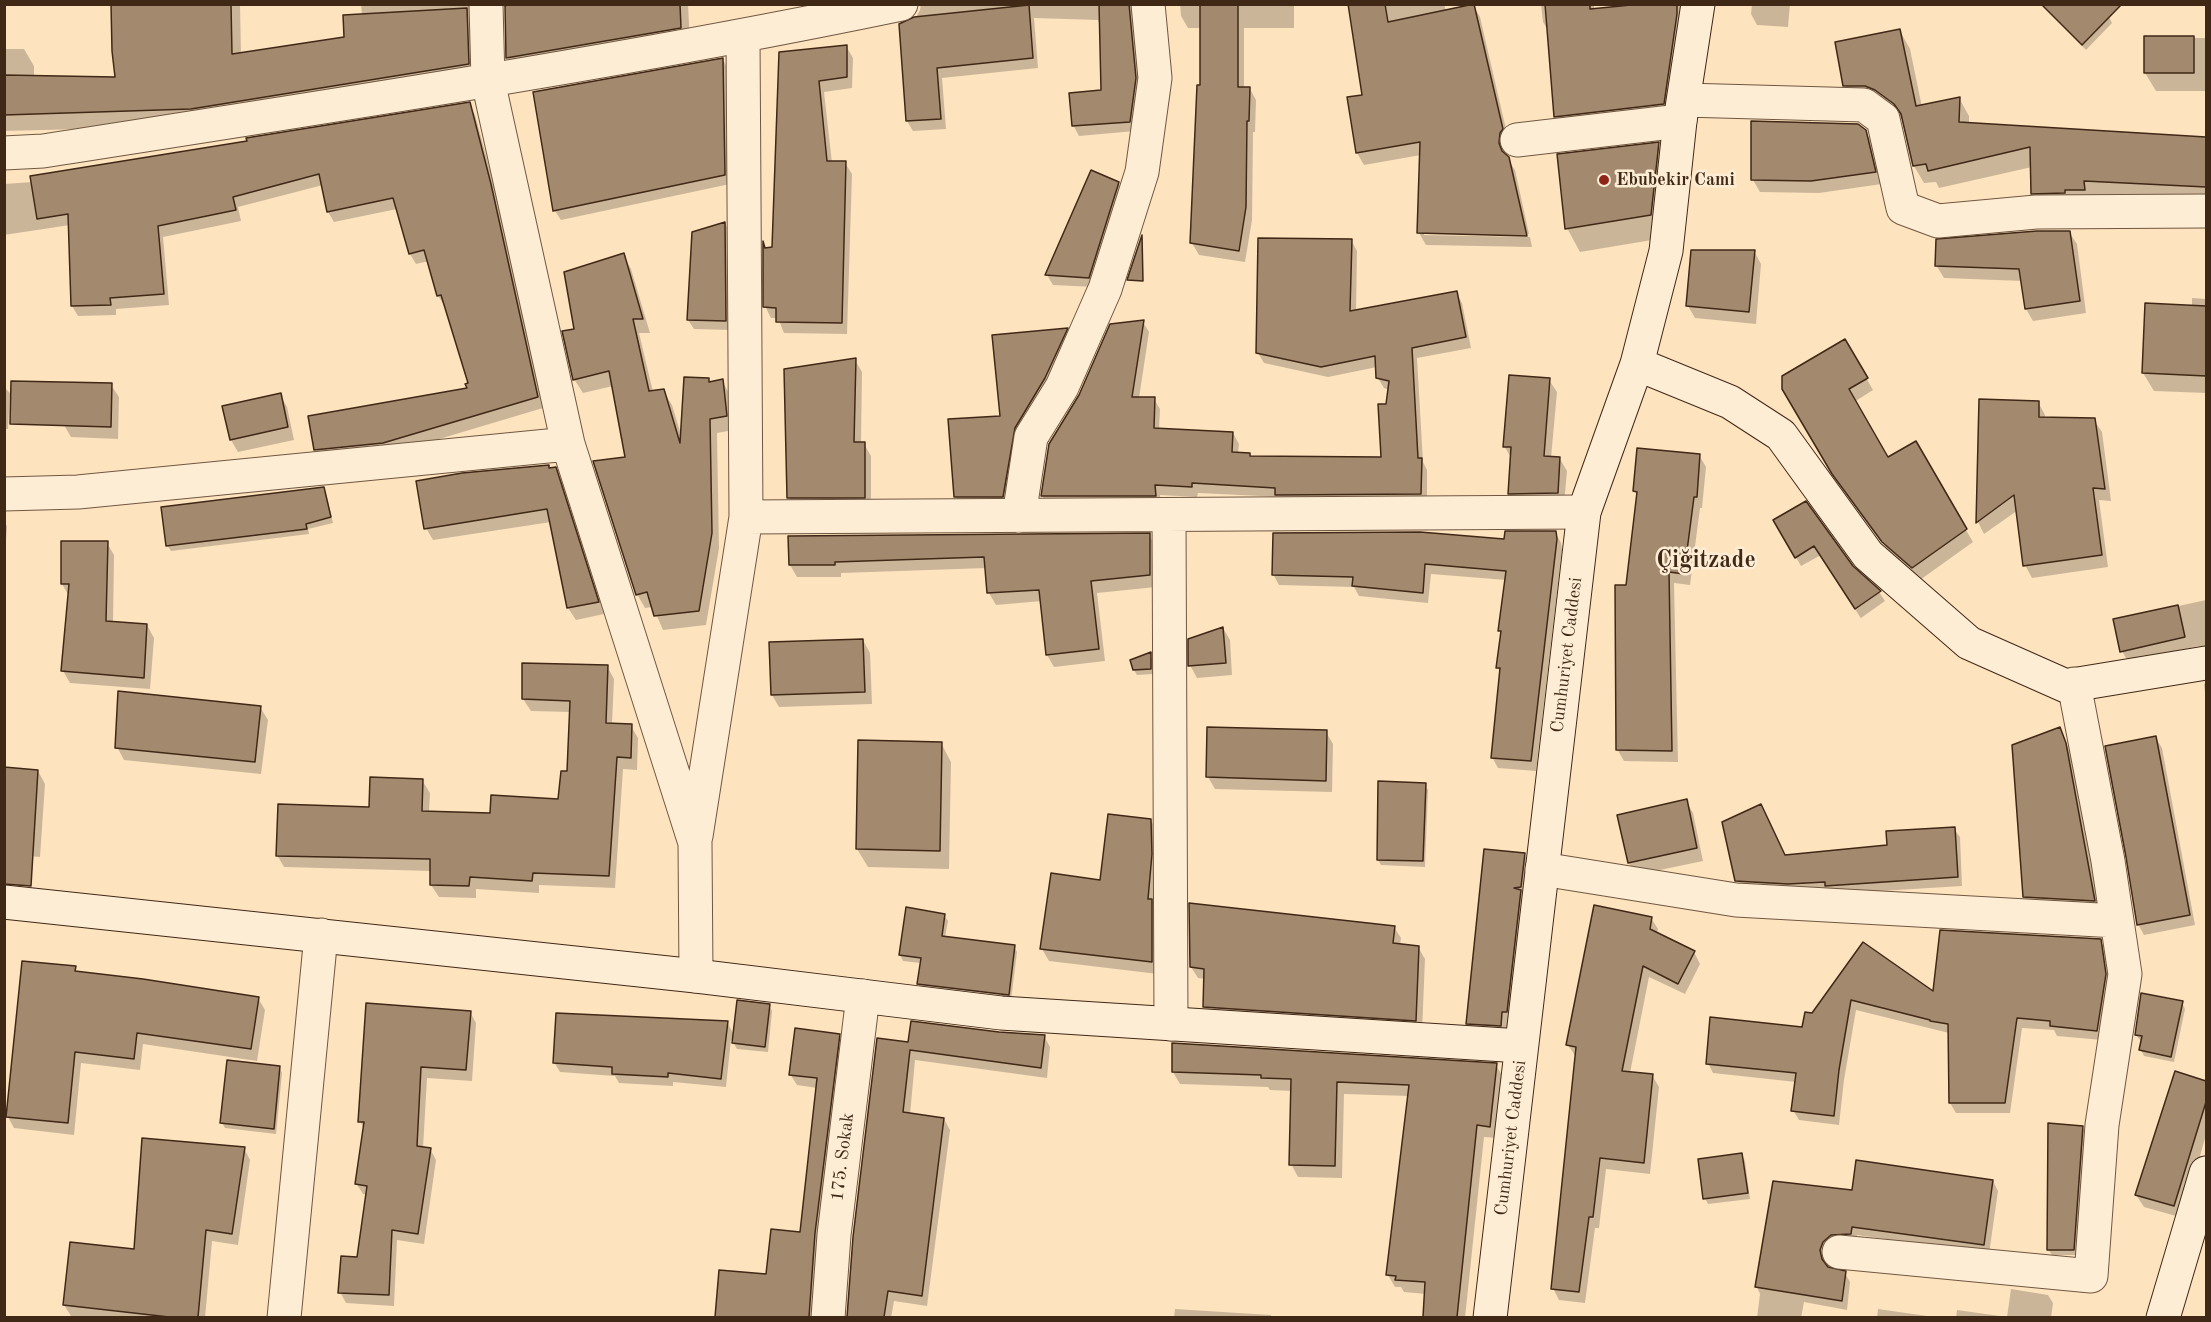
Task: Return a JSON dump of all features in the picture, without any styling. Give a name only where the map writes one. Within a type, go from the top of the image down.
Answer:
[{"type":"street","points":[[486,4],[488,81],[568,444],[695,843]]},
{"type":"street","points":[[4,153],[43,151],[488,81],[743,37],[901,4]]},
{"type":"street","points":[[1019,516],[1031,437],[1062,387],[1105,289],[1142,172],[1155,78],[1148,4]]},
{"type":"street","name":"Cumhuriyet Caddesi","points":[[1490,1317],[1584,512],[1637,364],[1666,251],[1682,110],[1698,4]]},
{"type":"street","points":[[696,976],[695,843],[746,517],[743,37]]},
{"type":"street","points":[[1517,140],[1682,110],[1864,105],[1883,119],[1903,208],[1938,221],[2036,212],[2206,211]]},
{"type":"street","points":[[1637,364],[1730,402],[1781,435],[1868,555],[1968,643],[2066,686],[2206,663]]},
{"type":"street","points":[[4,494],[78,492],[568,444]]},
{"type":"street","points":[[746,517],[1584,512]]},
{"type":"street","points":[[1168,515],[1171,1024]]},
{"type":"street","points":[[1839,1252],[2091,1276],[2102,1125],[2125,974],[2108,861],[2074,684]]},
{"type":"street","points":[[1542,869],[1736,900],[2117,921]]},
{"type":"street","points":[[4,902],[696,976],[1001,1013],[1521,1046]]},
{"type":"street","points":[[284,1317],[321,935]]},
{"type":"street","name":"175. Sokak","points":[[828,1317],[834,1235],[863,996]]},
{"type":"street","points":[[2163,1317],[2206,1173]]},
{"type":"building","points":[[111,4],[231,4],[232,54],[344,37],[343,15],[467,8],[469,64],[191,109],[4,115],[4,75],[115,77]]},
{"type":"building","points":[[509,4],[680,4],[681,28],[506,58],[505,6]]},
{"type":"building","points":[[1099,4],[1129,4],[1136,78],[1130,122],[1072,126],[1069,93],[1101,90]]},
{"type":"building","points":[[1200,4],[1238,4],[1238,87],[1250,87],[1249,121],[1247,121],[1246,207],[1239,251],[1190,243],[1197,85],[1200,85]]},
{"type":"building","points":[[1348,4],[1385,4],[1388,22],[1474,4],[1503,129],[1499,143],[1502,151],[1509,157],[1527,236],[1417,233],[1420,142],[1356,153],[1347,97],[1362,95]]},
{"type":"building","points":[[1545,4],[1590,4],[1590,9],[1641,4],[1677,4],[1664,104],[1554,117]]},
{"type":"building","points":[[2041,4],[2122,4],[2082,45]]},
{"type":"building","points":[[1029,5],[1033,58],[937,68],[941,119],[906,121],[899,24],[914,17]]},
{"type":"building","points":[[1900,29],[1916,106],[1960,97],[1959,122],[2206,137],[2206,187],[2084,181],[2085,190],[2031,194],[2030,147],[1928,171],[1926,164],[1913,166],[1901,114],[1894,104],[1875,90],[1865,86],[1843,86],[1835,42]]},
{"type":"building","points":[[2144,36],[2194,36],[2194,73],[2144,73]]},
{"type":"building","points":[[847,45],[847,77],[819,81],[827,161],[846,161],[842,323],[776,322],[776,308],[763,307],[763,241],[765,248],[772,247],[779,52]]},
{"type":"building","points":[[723,58],[725,175],[553,211],[533,92]]},
{"type":"building","points":[[470,102],[491,184],[538,397],[383,443],[314,450],[308,416],[467,388],[465,384],[468,383],[441,295],[437,296],[424,250],[409,254],[393,198],[327,212],[319,174],[233,197],[236,210],[158,226],[164,294],[110,298],[111,305],[71,306],[68,214],[37,219],[30,176]]},
{"type":"building","points":[[1751,121],[1858,124],[1866,130],[1876,172],[1811,181],[1751,180]]},
{"type":"building","name":"Ebubekir Cami","points":[[1659,142],[1651,215],[1565,229],[1557,154]]},
{"type":"building","points":[[1091,170],[1119,182],[1089,278],[1045,275]]},
{"type":"building","points":[[725,222],[726,321],[687,320],[692,232]]},
{"type":"building","points":[[2037,231],[2070,231],[2080,301],[2025,309],[2019,269],[1935,266],[1936,239]]},
{"type":"building","points":[[1142,235],[1143,281],[1127,280]]},
{"type":"building","points":[[1258,238],[1352,239],[1350,311],[1457,291],[1466,337],[1412,348],[1418,458],[1422,458],[1421,494],[1275,495],[1275,488],[1192,483],[1192,487],[1155,485],[1156,496],[1041,496],[1049,444],[1079,395],[1110,324],[1144,320],[1132,397],[1155,397],[1154,428],[1233,432],[1232,452],[1250,453],[1250,456],[1381,457],[1378,404],[1386,404],[1389,381],[1376,378],[1375,356],[1321,367],[1256,353]]},
{"type":"building","points":[[1691,250],[1755,250],[1749,312],[1686,306]]},
{"type":"building","points":[[624,253],[643,319],[633,319],[649,391],[664,389],[680,443],[684,377],[709,378],[709,382],[723,379],[727,416],[710,419],[712,533],[699,611],[654,616],[647,592],[636,595],[593,461],[625,457],[609,371],[573,380],[562,331],[574,329],[564,272]]},
{"type":"building","points":[[2145,303],[2206,306],[2206,376],[2142,373]]},
{"type":"building","points":[[1068,328],[1045,378],[1015,428],[1003,497],[954,497],[948,419],[1000,416],[992,335]]},
{"type":"building","points":[[1845,339],[1868,378],[1849,389],[1888,457],[1916,441],[1967,529],[1912,568],[1882,542],[1832,474],[1782,389],[1782,376]]},
{"type":"building","points":[[856,358],[854,442],[865,442],[865,498],[787,498],[784,369]]},
{"type":"building","points":[[1509,375],[1550,378],[1544,456],[1560,457],[1558,493],[1508,494],[1511,447],[1503,447]]},
{"type":"building","points":[[11,381],[112,383],[111,427],[10,424]]},
{"type":"building","points":[[281,393],[288,427],[230,440],[222,406]]},
{"type":"building","points":[[1979,399],[2039,401],[2039,417],[2095,418],[2105,489],[2093,488],[2102,555],[2023,566],[2014,495],[1976,523]]},
{"type":"building","points":[[1637,448],[1700,454],[1697,497],[1694,497],[1684,574],[1669,572],[1672,751],[1616,750],[1615,585],[1626,585],[1637,492],[1633,491]]},
{"type":"building","points":[[549,465],[549,468],[556,467],[599,602],[567,608],[547,509],[424,529],[416,481],[462,473]]},
{"type":"building","points":[[324,487],[331,517],[306,524],[307,529],[166,546],[161,507]]},
{"type":"building","points":[[1806,501],[1853,566],[1881,591],[1855,609],[1814,546],[1795,558],[1773,520]]},
{"type":"building","points":[[1505,531],[1556,531],[1557,539],[1531,761],[1491,758],[1500,668],[1496,668],[1501,631],[1498,631],[1506,571],[1425,564],[1423,593],[1352,586],[1353,577],[1272,575],[1273,533],[1420,532],[1504,539]]},
{"type":"building","points":[[1150,533],[1150,575],[1091,581],[1099,649],[1046,655],[1039,590],[987,593],[984,557],[835,562],[835,565],[789,565],[788,536]]},
{"type":"building","points":[[61,541],[108,541],[106,621],[147,624],[144,678],[61,671],[69,584],[61,584]]},
{"type":"building","points":[[2178,605],[2185,637],[2120,652],[2113,619]]},
{"type":"building","points":[[1223,627],[1226,663],[1188,666],[1188,639]]},
{"type":"building","points":[[863,639],[865,692],[771,695],[769,642]]},
{"type":"building","points":[[1151,652],[1151,669],[1133,670],[1130,660]]},
{"type":"building","points":[[522,663],[608,665],[606,723],[632,724],[631,758],[617,757],[609,876],[533,873],[532,881],[470,877],[469,886],[430,885],[430,859],[276,856],[278,804],[369,807],[370,777],[423,779],[422,811],[490,813],[491,795],[558,799],[561,771],[567,771],[570,701],[522,699]]},
{"type":"building","points":[[118,691],[261,706],[255,762],[115,748]]},
{"type":"building","points":[[1207,727],[1327,730],[1326,781],[1206,777]]},
{"type":"building","points":[[2060,727],[2066,743],[2095,901],[2023,897],[2012,745]]},
{"type":"building","points":[[2156,736],[2190,915],[2137,925],[2105,746]]},
{"type":"building","points":[[858,740],[942,742],[940,851],[856,849]]},
{"type":"building","points":[[4,767],[38,770],[31,886],[4,884]]},
{"type":"building","points":[[1378,781],[1426,783],[1423,861],[1377,860]]},
{"type":"building","points":[[1687,799],[1697,848],[1628,863],[1617,815]]},
{"type":"building","points":[[1761,804],[1785,855],[1887,845],[1886,831],[1955,827],[1958,877],[1825,886],[1825,882],[1788,884],[1735,881],[1722,822]]},
{"type":"building","points":[[1108,814],[1151,819],[1152,854],[1148,899],[1152,899],[1152,962],[1040,949],[1051,873],[1100,880]]},
{"type":"building","points":[[1484,849],[1525,853],[1521,887],[1514,888],[1521,890],[1507,1012],[1502,1012],[1501,1026],[1466,1024]]},
{"type":"building","points":[[1189,903],[1395,926],[1393,943],[1419,946],[1416,1021],[1203,1007],[1204,969],[1190,967]]},
{"type":"building","points":[[1594,905],[1652,917],[1650,929],[1695,951],[1678,984],[1643,966],[1622,1071],[1653,1074],[1644,1163],[1600,1158],[1593,1217],[1589,1217],[1579,1292],[1551,1289],[1576,1047],[1566,1045]]},
{"type":"building","points":[[906,907],[945,914],[942,936],[1015,945],[1009,995],[917,984],[921,958],[899,955]]},
{"type":"building","points":[[1940,930],[2101,939],[2106,974],[2097,1031],[2050,1026],[2050,1021],[2017,1018],[2005,1103],[1949,1103],[1948,1024],[1851,1000],[1834,1116],[1791,1111],[1796,1073],[1706,1064],[1710,1017],[1802,1027],[1805,1012],[1812,1013],[1863,942],[1933,991]]},
{"type":"building","points":[[22,961],[76,966],[75,971],[259,997],[251,1049],[137,1033],[134,1059],[75,1052],[68,1123],[6,1117]]},
{"type":"building","points":[[2141,993],[2183,1001],[2171,1057],[2139,1050],[2142,1036],[2135,1035]]},
{"type":"building","points":[[737,1000],[770,1004],[765,1047],[732,1043]]},
{"type":"building","points":[[366,1003],[471,1011],[466,1070],[421,1067],[417,1146],[431,1148],[418,1234],[392,1230],[389,1295],[338,1293],[341,1256],[357,1257],[367,1186],[355,1184],[364,1122],[358,1122]]},
{"type":"building","points":[[556,1013],[728,1021],[721,1079],[668,1073],[668,1077],[612,1074],[612,1067],[553,1063]]},
{"type":"building","points":[[911,1021],[1045,1035],[1041,1068],[910,1050],[903,1112],[944,1118],[922,1296],[888,1291],[884,1317],[847,1317],[853,1237],[877,1038],[908,1042]]},
{"type":"building","points":[[795,1028],[840,1034],[815,1233],[809,1317],[715,1317],[719,1270],[766,1274],[771,1229],[800,1232],[817,1078],[789,1075]]},
{"type":"building","points":[[1172,1043],[1497,1063],[1490,1127],[1477,1125],[1457,1317],[1423,1317],[1425,1282],[1395,1280],[1396,1276],[1386,1275],[1409,1085],[1337,1082],[1335,1166],[1289,1165],[1291,1079],[1261,1078],[1261,1075],[1172,1072]]},
{"type":"building","points":[[227,1060],[280,1066],[274,1129],[220,1123]]},
{"type":"building","points":[[2175,1071],[2206,1081],[2206,1102],[2174,1206],[2135,1195]]},
{"type":"building","points":[[2048,1123],[2083,1126],[2074,1250],[2047,1250]]},
{"type":"building","points":[[142,1138],[245,1147],[232,1234],[206,1230],[198,1317],[169,1317],[63,1305],[70,1242],[134,1249]]},
{"type":"building","points":[[1742,1153],[1748,1193],[1703,1199],[1698,1159]]},
{"type":"building","points":[[1856,1160],[1993,1180],[1984,1245],[1852,1227],[1851,1234],[1831,1235],[1823,1242],[1820,1250],[1822,1259],[1828,1267],[1846,1271],[1842,1301],[1755,1287],[1773,1181],[1852,1190]]},
{"type":"place","name":"Ebubekir Cami","points":[[1604,180]]},
{"type":"district","name":"Çiğitzade","points":[[1706,561]]}]
